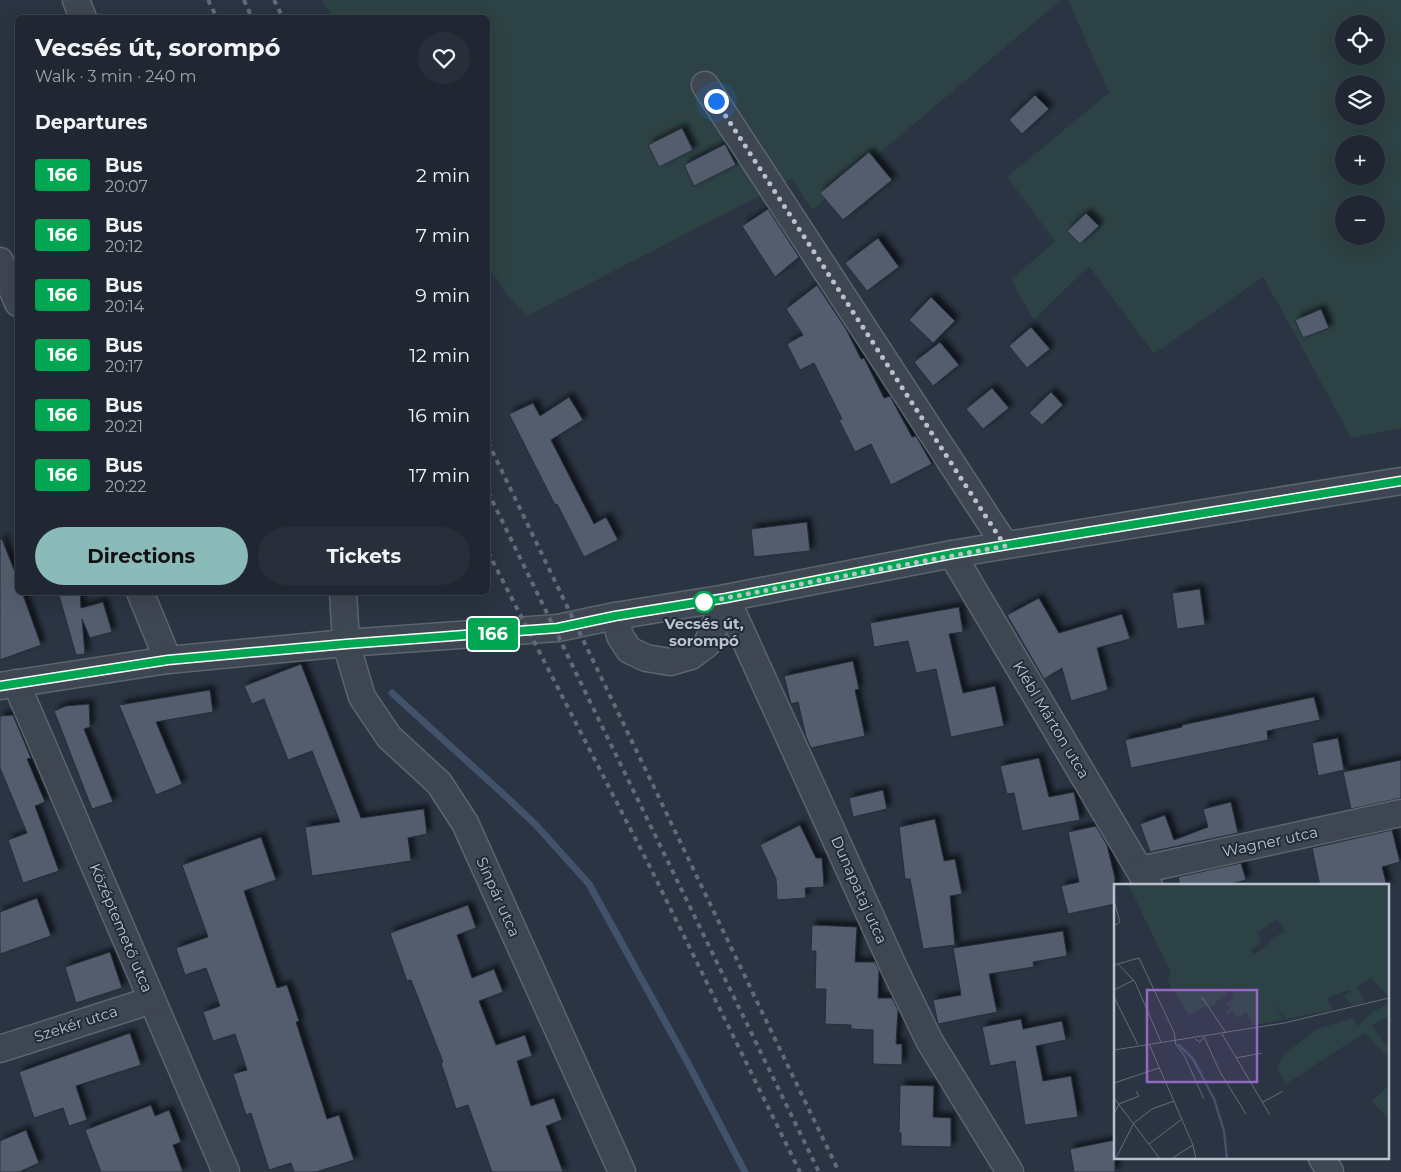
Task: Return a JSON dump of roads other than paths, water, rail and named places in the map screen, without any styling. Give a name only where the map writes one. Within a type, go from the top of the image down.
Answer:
[{"type":"street","points":[[76,0],[82,15]]},
{"type":"street","points":[[705,85],[1005,546]]},
{"type":"street","points":[[0,261],[15,296]]},
{"type":"street","points":[[8,684],[168,660],[558,628],[615,616],[726,598],[952,554],[1401,481]]},
{"type":"street","name":"Klébl Márton utca","points":[[952,554],[1144,878]]},
{"type":"street","points":[[141,595],[168,660]]},
{"type":"street","name":"Sínpár utca","points":[[343,595],[346,644],[362,697],[389,737],[438,783],[465,823],[622,1172]]},
{"type":"street","points":[[615,616],[620,636],[629,650],[646,658],[670,662],[691,656],[707,644],[726,598]]},
{"type":"street","name":"Dunapataj utca","points":[[726,598],[895,970],[930,1042],[1010,1172]]},
{"type":"street","name":"Középtemető utca","points":[[8,684],[152,1000],[226,1172]]},
{"type":"street","name":"Wagner utca","points":[[1144,878],[1401,813]]},
{"type":"street","name":"Szekér utca","points":[[0,1049],[152,1000]]},
{"type":"street","points":[[1323,1160],[1330,1172]]},
{"type":"waterway","points":[[392,693],[535,824],[589,884],[689,1065],[745,1172]]},
{"type":"railway","points":[[208,0],[216,15]]},
{"type":"railway","points":[[244,0],[251,15]]},
{"type":"railway","points":[[274,0],[282,15]]},
{"type":"railway","points":[[490,446],[839,1172]]},
{"type":"railway","points":[[490,496],[819,1172]]},
{"type":"railway","points":[[490,556],[651,869],[800,1172]]},
{"type":"place","name":"Vecsés út, sorompó","points":[[704,602]]}]
